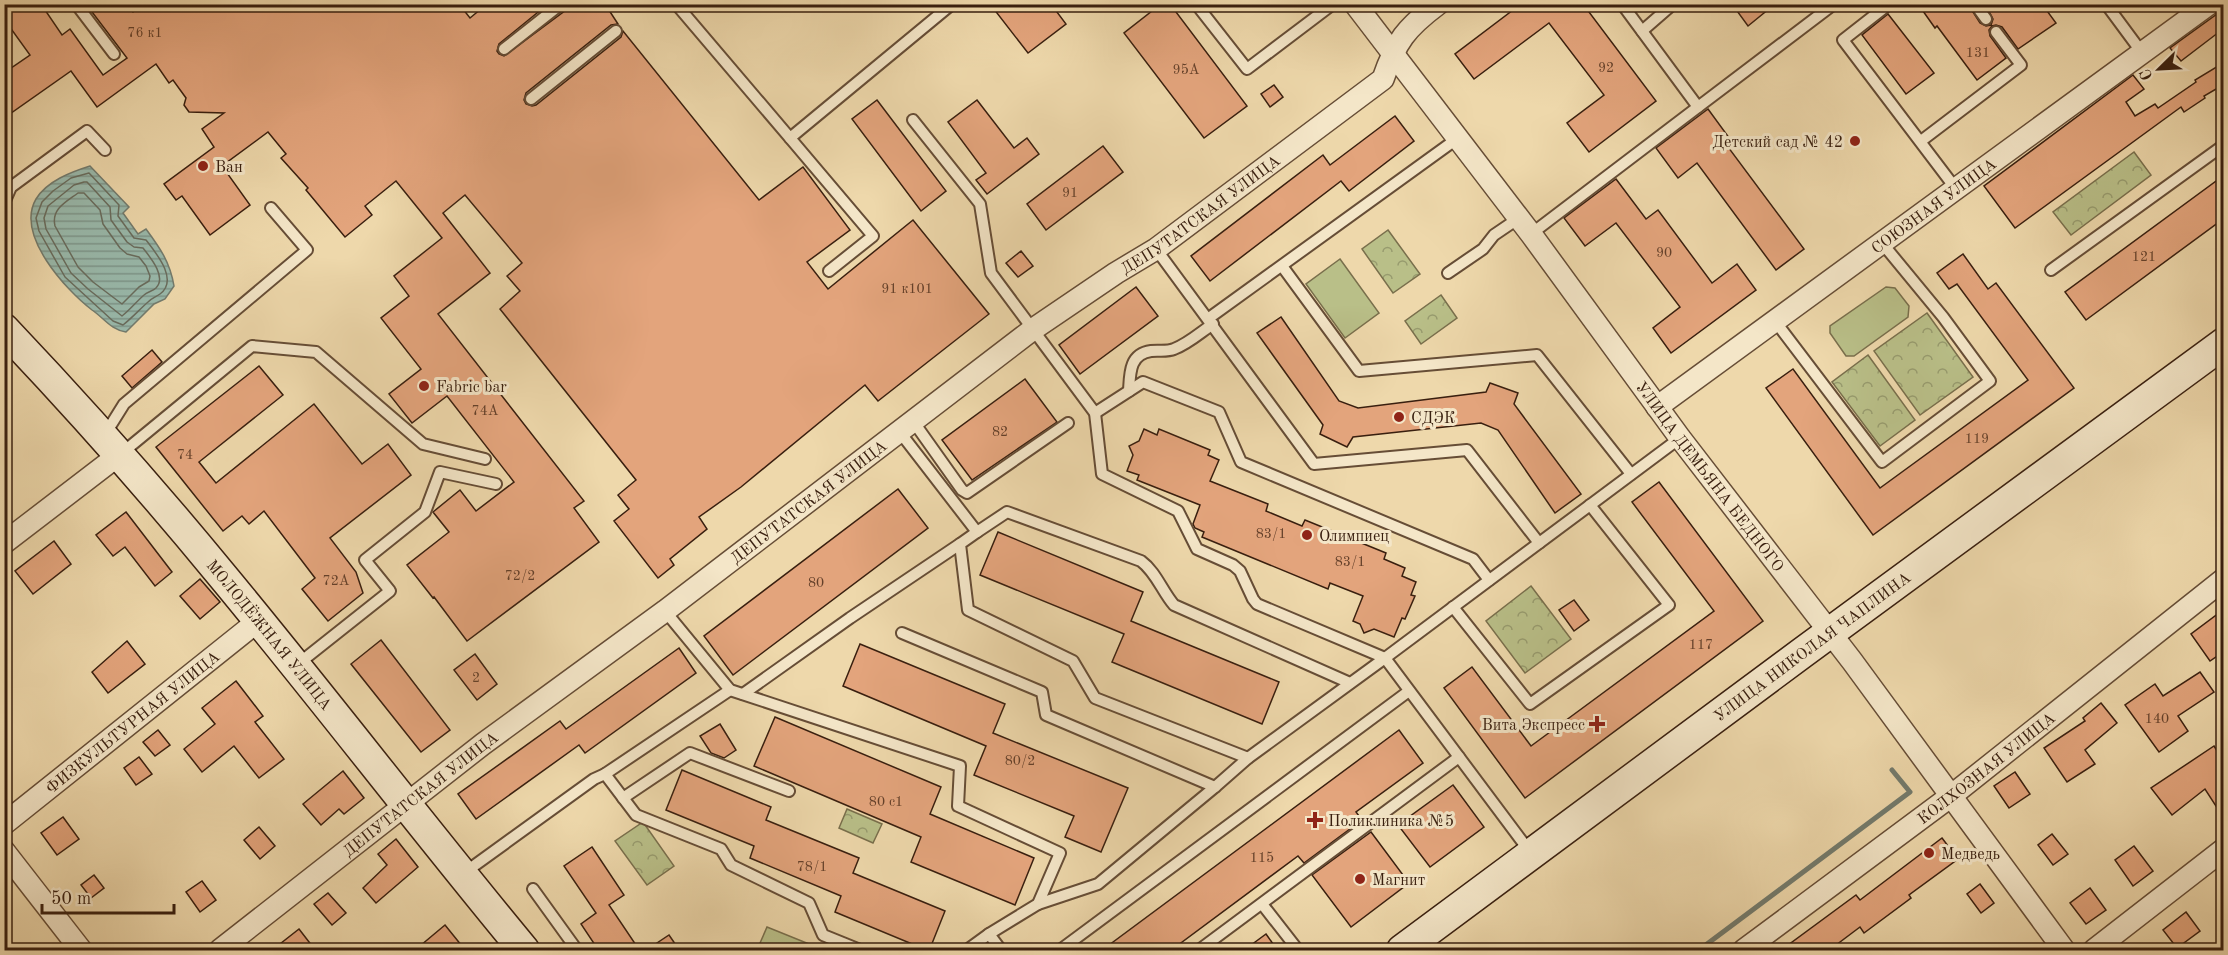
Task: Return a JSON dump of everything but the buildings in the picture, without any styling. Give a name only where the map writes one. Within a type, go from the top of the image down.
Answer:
[{"type":"street","name":"УЛИЦА ДЕМЬЯНА БЕДНОГО","points":[[1355,4],[1525,226],[1680,438],[1830,632],[2064,951]]},
{"type":"street","name":"ДЕПУТАТСКАЯ УЛИЦА","points":[[220,951],[483,744],[665,611],[1032,330],[1156,249],[1383,79],[1392,53],[1413,22],[1438,4]]},
{"type":"street","name":"СОЮЗНАЯ УЛИЦА","points":[[1657,407],[2209,4]]},
{"type":"street","name":"МОЛОДЁЖНАЯ УЛИЦА","points":[[4,329],[112,446],[295,666],[405,806],[524,951]]},
{"type":"street","name":"УЛИЦА НИКОЛАЯ ЧАПЛИНА","points":[[1402,951],[2223,343]]},
{"type":"street","points":[[4,543],[112,446]]},
{"type":"street","name":"КОЛХОЗНАЯ УЛИЦА","points":[[1744,951],[1951,796],[2223,579]]},
{"type":"street","name":"ФИЗКУЛЬТУРНАЯ УЛИЦА","points":[[4,824],[258,621]]},
{"type":"street","points":[[2094,951],[2223,849]]},
{"type":"street","points":[[4,851],[81,951]]},
{"type":"lane","points":[[76,4],[114,54]]},
{"type":"lane","points":[[504,49],[561,4]]},
{"type":"lane","points":[[676,4],[873,236],[829,271]]},
{"type":"lane","points":[[1196,4],[1247,69],[1333,4]]},
{"type":"lane","points":[[1622,4],[1698,107]]},
{"type":"lane","points":[[1642,31],[1673,4]]},
{"type":"lane","points":[[1448,273],[1483,249],[1494,235],[1525,226],[1698,107],[1834,4]]},
{"type":"lane","points":[[1889,4],[1843,40],[1956,189]]},
{"type":"lane","points":[[1975,4],[1986,19]]},
{"type":"lane","points":[[2106,4],[2143,54]]},
{"type":"lane","points":[[790,138],[948,6]]},
{"type":"lane","points":[[531,99],[616,31]]},
{"type":"lane","points":[[1921,141],[2021,65],[1996,32]]},
{"type":"lane","points":[[913,120],[980,204],[991,273],[1095,413],[1102,474],[1178,511],[1197,549],[1233,565],[1240,571],[1257,604],[1385,658],[1532,854]]},
{"type":"lane","points":[[4,203],[11,187],[87,131],[105,150]]},
{"type":"lane","points":[[1129,391],[1131,369],[1134,360],[1140,354],[1150,351],[1171,351],[1180,346],[1282,266],[1458,138]]},
{"type":"lane","points":[[2051,270],[2223,145]]},
{"type":"lane","points":[[112,446],[124,404],[308,250],[271,208]]},
{"type":"lane","points":[[1775,321],[1882,462],[1990,381],[1943,317],[1882,243]]},
{"type":"lane","points":[[1156,249],[1314,464],[1467,450],[1539,543]]},
{"type":"lane","points":[[1282,266],[1359,371],[1537,355],[1630,474]]},
{"type":"lane","points":[[112,446],[252,346],[316,352],[423,444],[485,459]]},
{"type":"lane","points":[[1095,413],[1143,382],[1219,412],[1241,462],[1473,559],[1489,580]]},
{"type":"lane","points":[[906,426],[967,494],[1068,423]]},
{"type":"lane","points":[[906,426],[977,532]]},
{"type":"lane","points":[[967,951],[989,934],[1038,904],[1098,884],[1248,758],[1680,438]]},
{"type":"lane","points":[[295,666],[390,591],[365,560],[425,513],[440,472],[496,484]]},
{"type":"lane","points":[[1453,607],[1530,705],[1669,605],[1590,505]]},
{"type":"lane","points":[[743,694],[1006,512],[1141,561],[1148,566],[1164,594],[1174,605],[1350,683]]},
{"type":"lane","points":[[960,544],[968,610],[1073,661],[1095,698],[1248,758]]},
{"type":"lane","points":[[665,611],[730,690],[960,766],[958,806],[1060,853],[1038,904]]},
{"type":"lane","points":[[902,633],[1042,692],[1047,715],[1215,787]]},
{"type":"lane","points":[[461,875],[594,779],[605,774],[730,690]]},
{"type":"lane","points":[[1060,951],[1409,691]]},
{"type":"lane","points":[[623,798],[690,753],[789,791]]},
{"type":"lane","points":[[1199,951],[1459,758]]},
{"type":"lane","points":[[605,774],[636,815],[721,849],[731,865],[810,903],[823,935],[860,951]]},
{"type":"lane","points":[[533,889],[577,951]]},
{"type":"lane","points":[[1262,904],[1298,951]]},
{"type":"lane","points":[[989,934],[1001,951]]},
{"type":"green space","points":[[2134,152],[2151,175],[2071,235],[2053,212]]},
{"type":"green space","points":[[1388,230],[1420,274],[1393,293],[1362,249]]},
{"type":"green space","points":[[1340,259],[1379,313],[1345,338],[1306,284]]},
{"type":"green space","points":[[1886,287],[1895,288],[1909,306],[1908,317],[1854,356],[1846,356],[1830,333],[1830,326]]},
{"type":"green space","points":[[1441,295],[1457,318],[1421,344],[1405,321]]},
{"type":"green space","points":[[1927,313],[1973,377],[1920,415],[1874,351]]},
{"type":"green space","points":[[1868,355],[1915,420],[1880,446],[1832,382]]},
{"type":"green space","points":[[1531,586],[1571,639],[1525,673],[1486,621]]},
{"type":"green space","points":[[847,809],[882,824],[873,843],[839,828]]},
{"type":"green space","points":[[643,822],[674,866],[647,885],[615,841]]},
{"type":"green space","points":[[767,927],[814,946],[813,950],[757,950]]},
{"type":"water","points":[[90,166],[129,207],[123,213],[138,234],[146,229],[156,243],[170,270],[174,286],[165,299],[154,304],[126,332],[112,326],[81,301],[57,276],[38,245],[32,229],[31,213],[36,199],[46,187],[60,178]]},
{"type":"waterway","points":[[1699,950],[1910,792],[1892,770]]},
{"type":"place","name":"Детский сад № 42","points":[[1855,141]]},
{"type":"place","name":"Ван","points":[[203,166]]},
{"type":"place","name":"Fabric bar","points":[[424,386]]},
{"type":"place","name":"СДЭК","points":[[1399,417]]},
{"type":"place","name":"Олимпиец","points":[[1307,535]]},
{"type":"place","name":"Вита Экспресс","points":[[1597,724]]},
{"type":"place","name":"Поликлиника №5","points":[[1315,820]]},
{"type":"place","name":"Медведь","points":[[1929,853]]},
{"type":"place","name":"Магнит","points":[[1360,879]]}]
